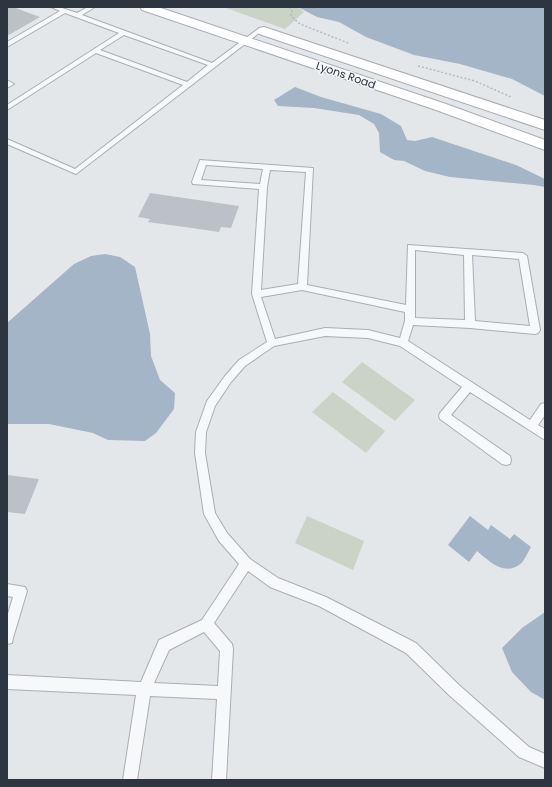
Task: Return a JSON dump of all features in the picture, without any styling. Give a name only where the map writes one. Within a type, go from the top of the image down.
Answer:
[{"type":"main road","name":"Lyons Road","points":[[146,7],[545,145]]},
{"type":"main road","name":"Lyons Road","points":[[246,25],[545,125]]},
{"type":"lane","points":[[54,7],[213,65]]},
{"type":"lane","points":[[78,15],[92,7]]},
{"type":"lane","points":[[7,45],[65,11]]},
{"type":"lane","points":[[7,141],[76,172],[260,30]]},
{"type":"lane","points":[[7,108],[124,32]]},
{"type":"lane","points":[[96,51],[188,85]]},
{"type":"lane","points":[[7,82],[11,84],[7,86]]},
{"type":"lane","points":[[263,187],[196,182],[203,162],[310,170],[302,287]]},
{"type":"lane","points":[[267,167],[263,187],[256,294],[272,343]]},
{"type":"lane","points":[[403,343],[410,321],[411,247],[524,256],[535,330],[470,324],[410,321]]},
{"type":"lane","points":[[468,252],[470,324]]},
{"type":"lane","points":[[256,294],[302,287],[410,309]]},
{"type":"lane","points":[[545,435],[403,343],[368,334],[325,332],[272,343],[242,363],[228,379],[211,404],[201,432],[200,453],[210,514],[223,537],[246,563],[274,583],[322,601],[411,648],[454,690],[524,752],[545,761]]},
{"type":"lane","points":[[469,386],[444,416],[506,460]]},
{"type":"lane","points":[[532,426],[545,407]]},
{"type":"lane","points":[[130,780],[144,690],[164,645],[206,624],[246,563]]},
{"type":"lane","points":[[7,590],[21,591],[7,638]]},
{"type":"lane","points":[[206,624],[227,649],[219,780]]},
{"type":"lane","points":[[7,682],[225,694]]},
{"type":"path","points":[[289,7],[292,11],[291,16],[300,24],[348,43]]},
{"type":"path","points":[[415,65],[475,81],[517,99]]},
{"type":"shaded area","points":[[223,7],[298,7],[304,12],[285,29]]},
{"type":"shaded area","points":[[362,362],[415,400],[395,421],[342,382]]},
{"type":"shaded area","points":[[333,392],[385,431],[366,453],[312,412]]},
{"type":"shaded area","points":[[307,516],[364,541],[353,570],[295,543]]},
{"type":"water","points":[[298,7],[545,7],[545,96],[512,79],[460,64],[414,55],[366,37],[339,22],[317,17]]},
{"type":"water","points":[[295,87],[321,97],[381,114],[401,126],[407,140],[415,141],[432,137],[516,165],[545,179],[545,187],[450,177],[425,171],[404,161],[394,160],[380,152],[379,133],[374,124],[359,115],[314,108],[278,106],[274,100]]},
{"type":"water","points":[[105,254],[120,257],[135,267],[150,334],[151,356],[160,380],[175,393],[174,409],[156,433],[145,441],[108,440],[93,433],[49,424],[7,424],[7,323],[74,264],[91,256]]},
{"type":"water","points":[[470,516],[488,530],[491,525],[510,539],[514,534],[531,547],[521,564],[513,568],[502,568],[496,566],[477,551],[469,562],[448,545]]},
{"type":"water","points":[[545,612],[545,700],[531,692],[512,672],[502,648],[522,628]]},
{"type":"building","points":[[7,7],[13,7],[40,17],[7,36]]},
{"type":"building","points":[[150,193],[239,206],[231,228],[221,227],[219,232],[148,222],[150,219],[138,217]]},
{"type":"building","points":[[7,475],[39,479],[25,514],[7,512]]}]
